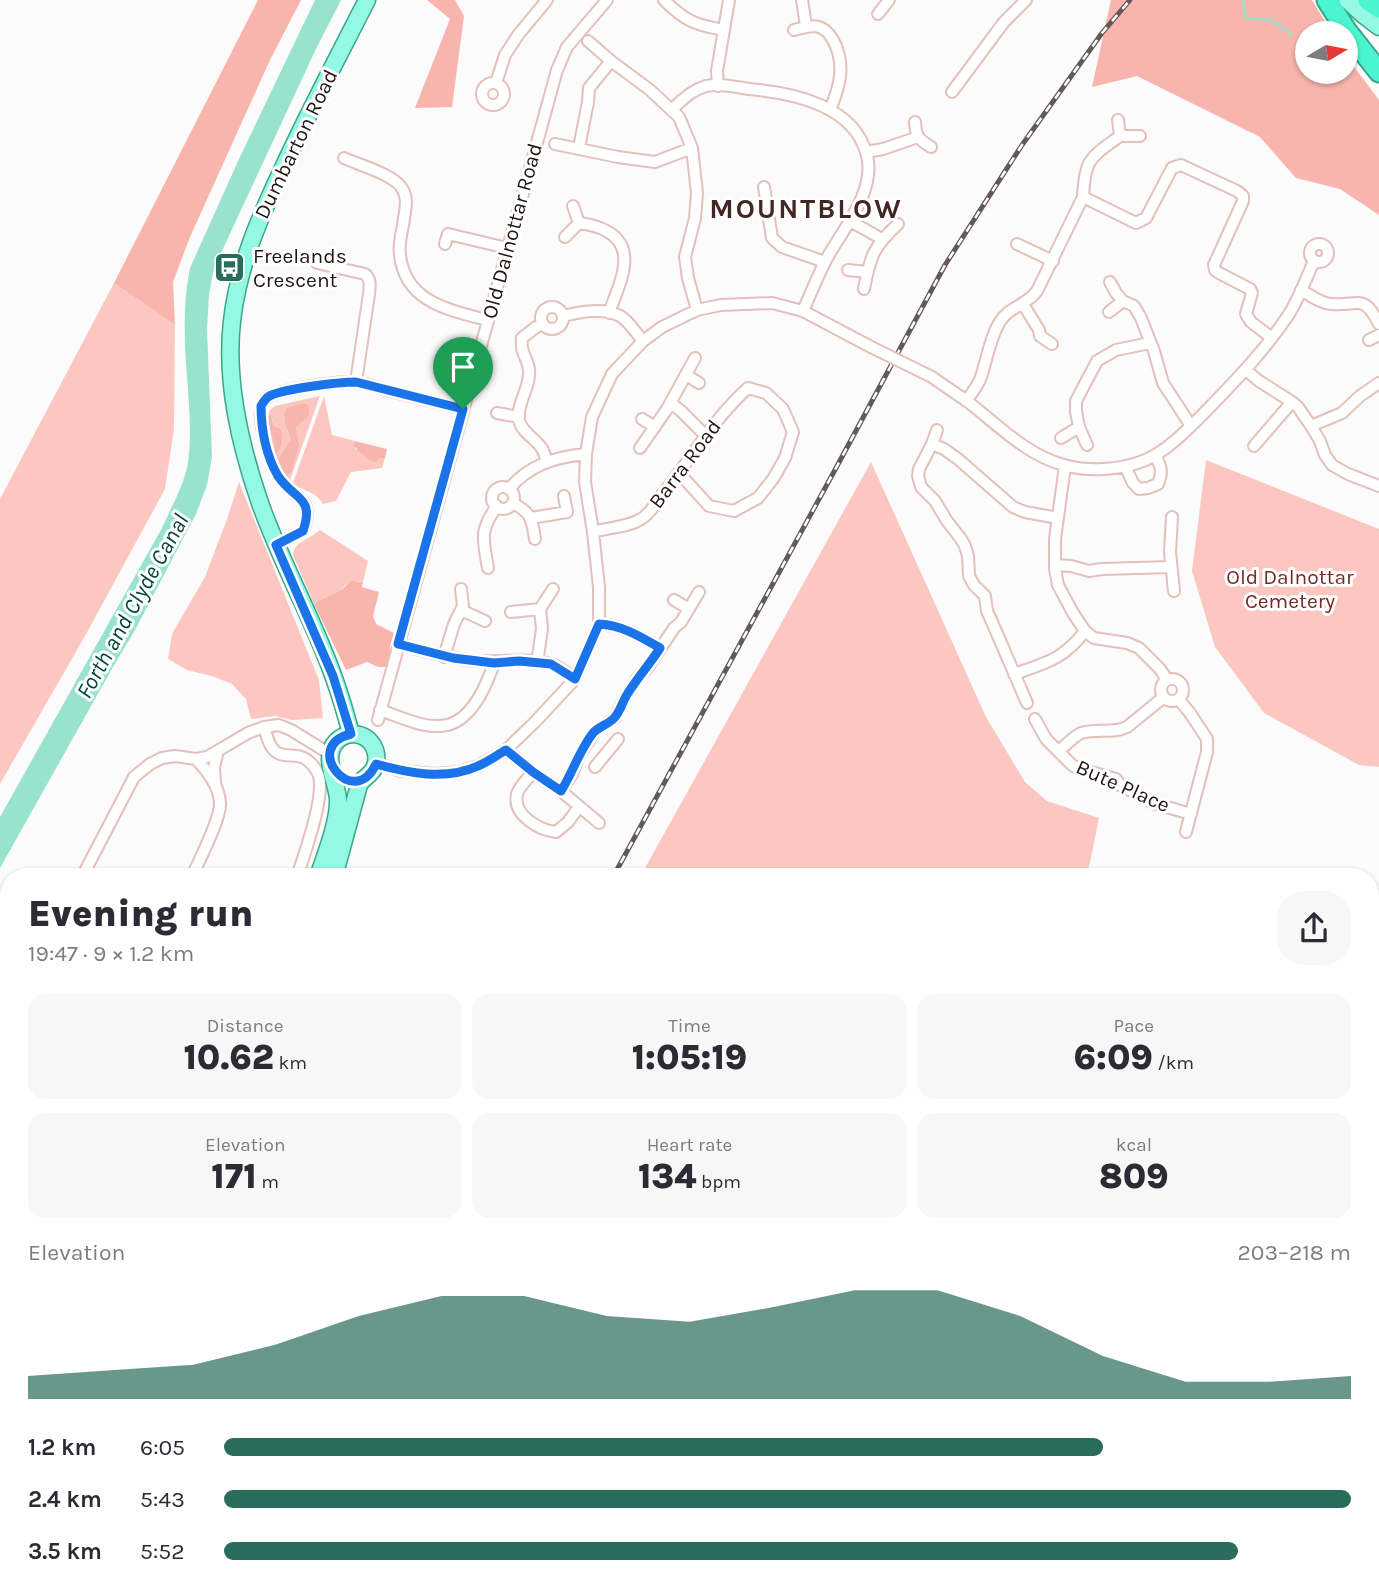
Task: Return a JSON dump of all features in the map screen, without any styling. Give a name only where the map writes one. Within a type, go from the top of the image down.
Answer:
[{"type":"highway","points":[[1327,0],[1346,30],[1379,72]]},
{"type":"highway","points":[[1368,0],[1379,8]]},
{"type":"main road","name":"Dumbarton Road","points":[[351,734],[333,676],[276,545],[253,482],[237,418],[231,365],[235,301],[244,261],[259,219],[368,0]]},
{"type":"main road","points":[[1318,0],[1331,21]]},
{"type":"main road","points":[[1347,0],[1379,27]]},
{"type":"main road","points":[[1358,58],[1379,84]]},
{"type":"main road","points":[[321,868],[338,807],[331,761],[335,742],[351,734],[365,737],[372,743],[376,751],[376,764],[359,785],[336,868]]},
{"type":"main road","points":[[331,761],[338,775],[346,780],[364,778]]},
{"type":"street","points":[[496,83],[505,55],[547,0]]},
{"type":"street","name":"Old Dalnottar Road","points":[[494,663],[489,680],[479,697],[459,720],[441,727],[379,715],[557,70],[568,47],[607,0]]},
{"type":"street","points":[[664,0],[687,21],[724,30]]},
{"type":"street","points":[[718,86],[729,0]]},
{"type":"street","points":[[802,0],[800,28],[822,27],[839,51],[840,83],[830,110]]},
{"type":"street","points":[[878,14],[889,0]]},
{"type":"street","points":[[1007,0],[1015,10]]},
{"type":"street","points":[[952,92],[1004,22],[1026,0]]},
{"type":"street","points":[[589,41],[679,117],[692,148],[697,193],[695,218],[685,257],[697,310]]},
{"type":"street","points":[[579,148],[589,88],[611,61]]},
{"type":"street","points":[[671,110],[692,92],[707,86],[770,91],[816,103],[830,110],[855,130],[867,156],[868,174],[864,192],[850,222],[825,262],[803,311]]},
{"type":"street","points":[[1118,120],[1120,136]]},
{"type":"street","points":[[915,122],[916,134],[931,147]]},
{"type":"street","points":[[966,401],[982,376],[988,347],[1000,321],[1012,308],[1033,297],[1053,261],[1083,197],[1085,172],[1091,158],[1120,136],[1140,136]]},
{"type":"street","points":[[866,152],[918,137]]},
{"type":"street","points":[[555,144],[655,162],[692,148]]},
{"type":"street","points":[[344,158],[394,180],[403,188],[407,201],[399,252],[410,284],[429,302],[487,320]]},
{"type":"street","points":[[1083,197],[1136,222],[1142,221],[1172,168],[1181,165],[1237,191],[1243,196],[1243,201],[1215,261],[1215,270],[1250,289],[1252,293],[1246,314],[1251,322],[1272,338]]},
{"type":"street","points":[[764,187],[772,238],[782,247],[825,262]]},
{"type":"street","points":[[573,206],[579,223]]},
{"type":"street","points":[[850,222],[882,239]]},
{"type":"street","points":[[565,237],[579,223]]},
{"type":"street","points":[[579,223],[601,228],[613,235],[620,243],[625,257],[625,268],[609,313]]},
{"type":"street","points":[[864,289],[873,253],[882,239],[898,224]]},
{"type":"street","points":[[445,244],[448,234],[507,248]]},
{"type":"street","points":[[1017,244],[1053,261]]},
{"type":"street","points":[[376,764],[401,771],[435,774],[459,772],[478,766],[506,750],[575,679],[599,624],[599,587],[585,482],[592,417],[612,374],[643,341],[662,327],[697,310],[721,304],[772,303],[803,311],[932,377],[1040,457],[1065,466],[1113,468],[1143,461],[1155,455],[1191,426],[1246,370],[1290,312],[1314,261]]},
{"type":"street","points":[[317,263],[369,277],[356,382]]},
{"type":"street","points":[[848,270],[867,272]]},
{"type":"street","points":[[1110,282],[1116,293],[1123,301],[1134,306],[1141,318],[1163,383],[1191,426]]},
{"type":"street","points":[[1301,290],[1322,302],[1365,303],[1379,324]]},
{"type":"street","points":[[1109,312],[1123,301]]},
{"type":"street","points":[[1023,303],[1040,336],[1052,344]]},
{"type":"street","points":[[547,461],[541,447],[519,420],[530,371],[521,347],[522,338],[543,324],[549,328],[557,328],[561,325],[563,316],[579,312],[620,316],[643,341]]},
{"type":"street","points":[[1087,445],[1079,427],[1076,401],[1097,361],[1116,350],[1150,343]]},
{"type":"street","points":[[640,448],[671,403],[695,358]]},
{"type":"street","points":[[1246,370],[1292,402],[1311,426],[1332,466],[1379,486]]},
{"type":"street","points":[[686,375],[699,383]]},
{"type":"street","points":[[276,545],[303,531],[308,517],[307,507],[279,477],[271,461],[261,420],[261,406],[268,396],[332,383],[356,382],[463,409]]},
{"type":"street","points":[[1311,426],[1342,413],[1379,383]]},
{"type":"street","name":"Barra Road","points":[[593,531],[631,524],[650,512],[706,436],[748,388],[766,393],[783,409],[793,432],[785,458],[758,498],[734,511],[709,506],[680,474]]},
{"type":"street","points":[[1254,446],[1292,402]]},
{"type":"street","points":[[671,403],[706,436]]},
{"type":"street","points":[[498,413],[519,417]]},
{"type":"street","points":[[642,419],[655,426]]},
{"type":"street","points":[[1061,438],[1079,427]]},
{"type":"street","points":[[937,430],[919,469],[921,487],[935,501],[965,545],[969,576],[985,596],[987,611],[1027,703]]},
{"type":"street","points":[[932,444],[958,459],[1013,507],[1058,518]]},
{"type":"street","points":[[509,489],[529,470],[547,461],[586,454]]},
{"type":"street","points":[[1125,466],[1139,489],[1148,488],[1158,484],[1163,474],[1155,455]]},
{"type":"street","points":[[1065,466],[1055,539],[1058,585],[1085,631],[1094,638],[1127,643],[1139,648],[1164,675],[1161,691],[1164,697],[1169,701],[1179,699],[1184,690],[1182,683],[1175,679],[1165,681]]},
{"type":"street","points":[[509,489],[513,495],[513,503],[504,509],[497,506],[493,498],[495,491],[509,489]]},
{"type":"street","points":[[531,518],[567,512],[564,496]]},
{"type":"street","points":[[513,503],[525,510],[531,518],[535,538]]},
{"type":"street","points":[[488,568],[484,531],[487,520],[497,506]]},
{"type":"street","points":[[1172,517],[1171,567],[1174,591]]},
{"type":"street","points":[[1055,565],[1089,571],[1171,567]]},
{"type":"street","points":[[444,657],[454,624],[463,606],[461,589]]},
{"type":"street","points":[[537,663],[542,629],[540,609],[553,589]]},
{"type":"street","points":[[561,791],[595,731],[615,718],[631,689],[681,622],[699,592]]},
{"type":"street","points":[[674,600],[689,610]]},
{"type":"street","points":[[511,612],[540,609]]},
{"type":"street","points":[[461,610],[485,621]]},
{"type":"street","points":[[599,624],[608,624],[631,632],[660,648]]},
{"type":"street","points":[[1014,674],[1061,656],[1085,631]]},
{"type":"street","points":[[398,644],[444,657],[494,663],[519,661],[551,664],[575,679]]},
{"type":"street","name":"Bute Place","points":[[1059,751],[1079,734],[1121,730],[1127,727],[1164,697]]},
{"type":"street","points":[[1179,699],[1206,738],[1207,752],[1186,832]]},
{"type":"street","name":"Bute Place","points":[[1035,719],[1046,739],[1077,768],[1116,779],[1121,786],[1153,803],[1191,814]]},
{"type":"street","points":[[87,868],[134,777],[162,758],[207,757],[248,733],[264,727],[279,726],[291,730],[331,761]]},
{"type":"street","points":[[264,727],[269,743],[276,752],[302,757],[312,764],[319,776],[318,802],[300,868]]},
{"type":"street","points":[[595,768],[618,739]]},
{"type":"street","points":[[589,741],[606,753]]},
{"type":"street","points":[[506,750],[599,823]]},
{"type":"street","points":[[196,868],[210,838],[220,804],[214,767],[218,751]]},
{"type":"street","points":[[195,759],[215,782]]},
{"type":"street","points":[[533,772],[517,792],[517,806],[524,817],[544,830],[556,832],[579,807]]},
{"type":"green space","points":[[114,283],[175,325],[174,429],[165,489],[0,784],[0,499]]},
{"type":"green space","points":[[320,396],[290,480],[285,475],[295,457],[297,425],[284,417],[290,440],[278,459],[276,454],[281,446],[281,429],[274,426],[268,416],[270,410],[275,406]]},
{"type":"green space","points":[[324,396],[332,435],[355,441],[354,447],[368,458],[385,458],[382,468],[351,472],[336,501],[323,504],[317,496],[293,483]]},
{"type":"green space","name":"Old Dalnottar Cemetery","points":[[1206,460],[1379,529],[1379,767],[1359,765],[1264,713],[1215,647],[1192,571]]},
{"type":"green space","points":[[871,462],[986,717],[1025,782],[1047,801],[1099,818],[1089,868],[645,868]]},
{"type":"green space","points":[[239,482],[319,680],[323,718],[292,720],[275,716],[251,719],[246,699],[232,684],[187,670],[168,659],[172,634],[205,577]]},
{"type":"green space","points":[[320,530],[368,561],[363,582],[345,585],[341,590],[314,604],[293,555],[296,546]]},
{"type":"shaded area","points":[[258,0],[301,0],[270,60],[190,237],[173,282],[175,325],[114,283]]},
{"type":"shaded area","points":[[427,0],[455,0],[464,16],[452,107],[415,108],[450,19]]},
{"type":"shaded area","points":[[1111,0],[1312,0],[1325,21],[1295,21],[1295,84],[1358,84],[1358,72],[1379,100],[1379,215],[1340,189],[1296,178],[1260,137],[1137,76],[1092,87]]},
{"type":"shaded area","points":[[303,403],[308,405],[309,415],[296,427],[299,445],[291,473],[285,475],[278,459],[290,440],[285,412],[287,408]]},
{"type":"shaded area","points":[[268,416],[274,426],[281,429],[282,443],[276,454],[271,434]]},
{"type":"shaded area","points":[[355,441],[387,449],[385,458],[371,461],[353,447]]},
{"type":"shaded area","points":[[351,581],[363,582],[362,587],[379,592],[373,616],[376,624],[394,633],[389,667],[378,667],[367,662],[346,670],[314,604],[341,590]]},
{"type":"water","name":"Forth and Clyde Canal","points":[[315,0],[341,0],[214,268],[207,329],[212,457],[207,485],[196,514],[135,630],[0,868],[0,817],[162,528],[184,480],[190,441],[185,322],[190,268]]},
{"type":"waterway","points":[[1243,0],[1246,18],[1272,20],[1291,34]]},
{"type":"railway","points":[[618,868],[945,265],[1022,145],[1102,33],[1130,0]]},
{"type":"place","name":"Freelands Crescent","points":[[230,268]]},
{"type":"district","name":"MOUNTBLOW","points":[[806,208]]},
{"type":"route","points":[[356,382],[463,409],[398,644],[444,657],[494,663],[519,661],[551,664],[575,679],[599,624],[608,624],[631,632],[660,648],[637,679],[615,718],[595,731],[561,791],[506,750],[478,766],[447,774],[401,771],[376,764],[368,775],[355,781],[342,778],[331,764],[332,746],[342,737],[351,734],[333,676],[276,545],[303,531],[308,517],[307,507],[279,477],[271,461],[261,420],[261,406],[268,396],[332,383],[356,382]]}]
